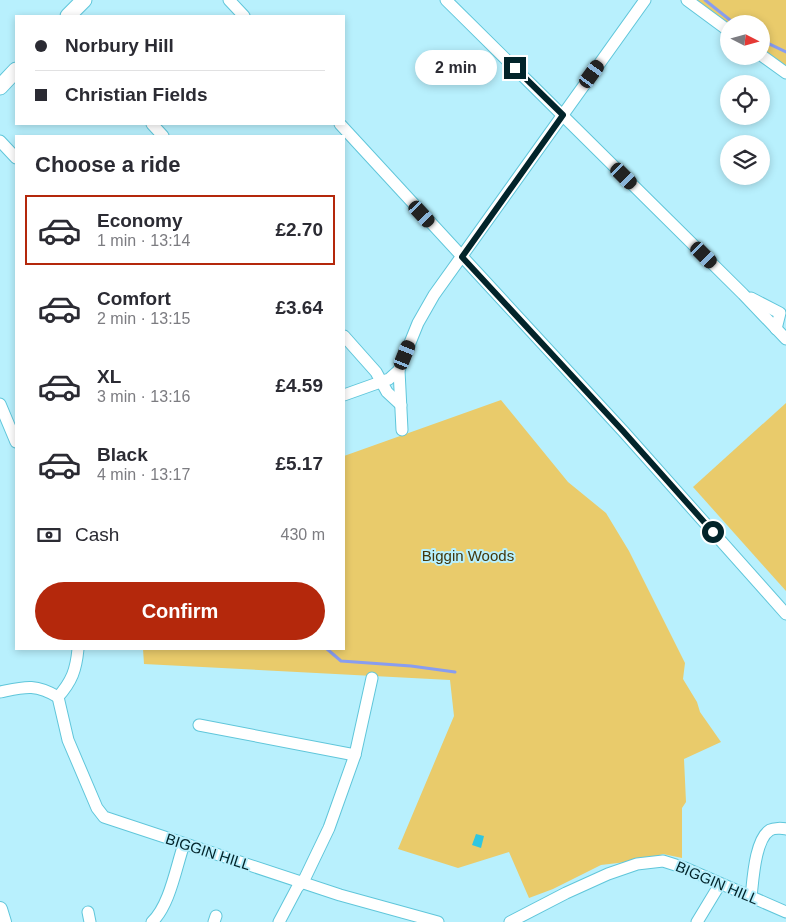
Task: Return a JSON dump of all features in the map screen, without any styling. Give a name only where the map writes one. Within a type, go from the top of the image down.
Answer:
[{"type":"main road","points":[[69,15],[84,0]]},
{"type":"main road","points":[[0,87],[15,71]]},
{"type":"street","points":[[229,0],[243,15]]},
{"type":"street","points":[[446,0],[743,294],[786,339]]},
{"type":"street","points":[[345,396],[389,379],[399,370],[418,323],[434,295],[645,0]]},
{"type":"street","points":[[687,0],[720,25]]},
{"type":"street","points":[[770,61],[786,73]]},
{"type":"street","points":[[153,125],[162,135]]},
{"type":"street","points":[[341,125],[623,431],[786,614]]},
{"type":"street","points":[[0,141],[15,157]]},
{"type":"street","points":[[345,337],[376,372],[387,392],[402,405]]},
{"type":"street","points":[[399,370],[402,430]]},
{"type":"street","points":[[0,404],[15,440]]},
{"type":"street","points":[[0,692],[26,686],[48,691],[58,697],[70,684],[78,650]]},
{"type":"street","points":[[278,922],[300,883],[305,878],[329,828],[355,754],[372,678]]},
{"type":"street","name":"BIGGIN HILL","points":[[58,697],[68,740],[102,815],[111,820],[300,883],[438,922]]},
{"type":"street","points":[[199,725],[355,754]]},
{"type":"street","points":[[751,897],[759,847],[764,837],[771,830],[786,828]]},
{"type":"street","points":[[152,922],[166,900],[184,844]]},
{"type":"street","name":"BIGGIN HILL","points":[[510,922],[608,874],[638,864],[663,861],[684,868],[786,912]]},
{"type":"street","points":[[697,922],[720,884]]},
{"type":"street","points":[[0,909],[4,922]]},
{"type":"green space","points":[[696,0],[786,0],[786,67],[770,55],[770,15],[720,15],[720,18]]},
{"type":"green space","name":"Biggin Woods","points":[[501,400],[568,482],[606,513],[629,551],[685,663],[683,679],[697,702],[700,712],[721,742],[684,759],[686,802],[682,808],[682,858],[663,854],[643,860],[601,865],[553,889],[529,898],[509,852],[458,868],[398,849],[454,716],[450,680],[144,664],[143,650],[345,650],[345,456]]},
{"type":"green space","points":[[786,403],[786,591],[693,487]]},
{"type":"building","points":[[476,834],[484,836],[481,848],[472,845]]},
{"type":"waterway","points":[[705,0],[724,15]]},
{"type":"waterway","points":[[770,44],[786,52]]},
{"type":"waterway","points":[[328,650],[341,661],[411,666],[455,672]]},
{"type":"route","points":[[515,68],[563,115],[462,257],[623,431],[713,532]]}]
